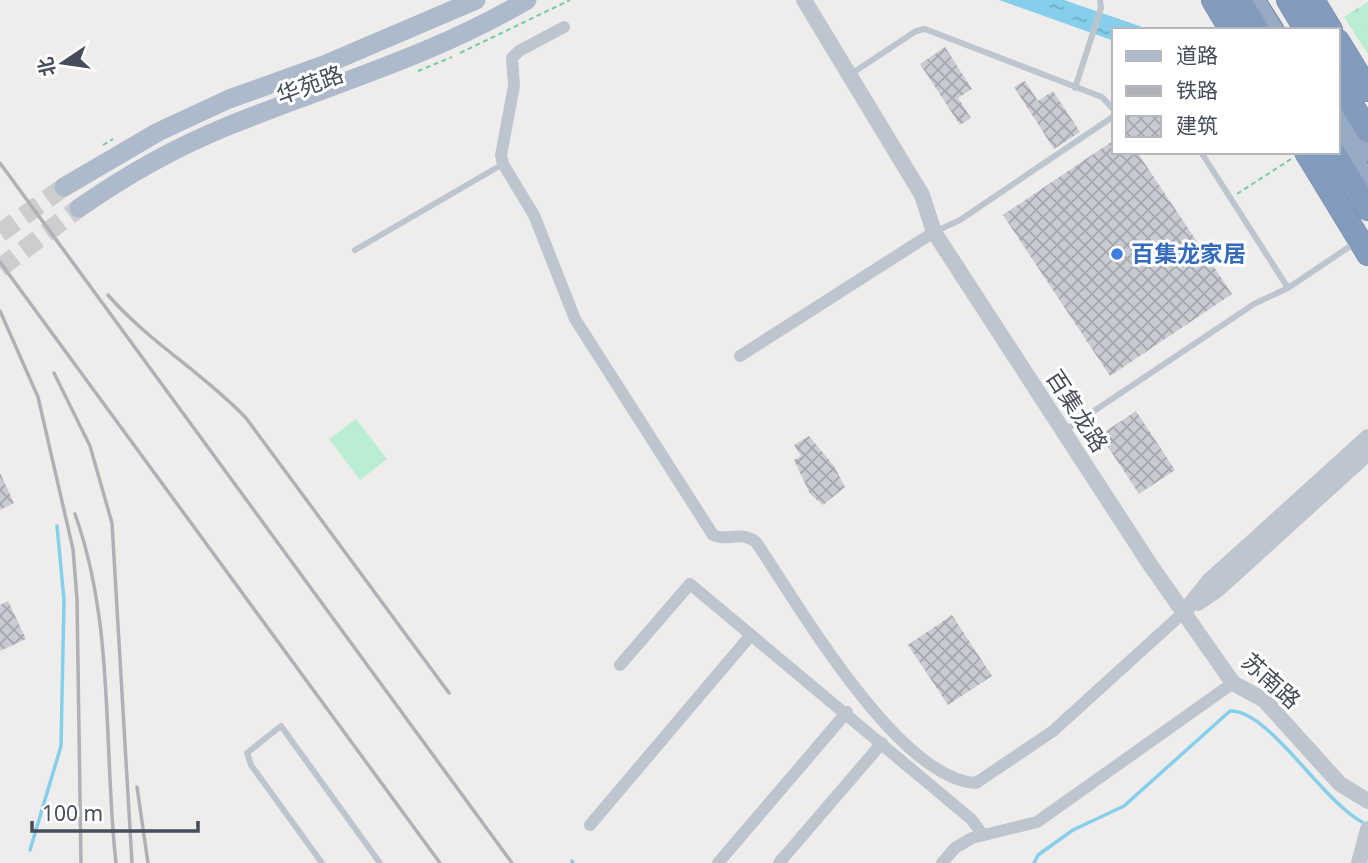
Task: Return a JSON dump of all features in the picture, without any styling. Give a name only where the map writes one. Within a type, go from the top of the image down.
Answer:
[{"type":"highway","points":[[1213,0],[1230,28]]},
{"type":"highway","points":[[1239,0],[1256,28]]},
{"type":"highway","points":[[1254,0],[1272,28]]},
{"type":"highway","points":[[1276,0],[1293,28]]},
{"type":"highway","points":[[1287,0],[1305,28]]},
{"type":"highway","points":[[1313,0],[1330,28]]},
{"type":"highway","points":[[1340,45],[1353,74],[1368,131]]},
{"type":"highway","points":[[1353,74],[1368,90]]},
{"type":"highway","points":[[1340,105],[1368,151]]},
{"type":"highway","points":[[1340,139],[1368,184]]},
{"type":"highway","points":[[1334,154],[1368,209]]},
{"type":"highway","points":[[1298,156],[1364,247]]},
{"type":"main road","name":"华苑路","points":[[64,187],[158,132],[229,99],[336,60],[476,0]]},
{"type":"main road","name":"华苑路","points":[[79,208],[167,155],[226,126],[416,56],[492,21],[527,0]]},
{"type":"street","name":"百集龙路","points":[[804,0],[922,195],[934,232],[1063,432],[1184,612]]},
{"type":"street","points":[[564,27],[519,51],[512,58],[514,86],[502,142],[503,164],[534,215],[575,319],[713,535],[721,538],[744,534],[756,542],[875,714],[948,777],[976,783],[998,771],[1053,731],[1184,612],[1217,590],[1368,453]]},
{"type":"street","points":[[740,356],[934,232]]},
{"type":"street","points":[[1184,612],[1209,581],[1368,437]]},
{"type":"street","points":[[620,665],[691,583],[971,819],[983,835]]},
{"type":"street","name":"苏南路","points":[[1184,612],[1233,683],[1264,700],[1340,784],[1368,801]]},
{"type":"street","points":[[590,825],[751,635]]},
{"type":"street","points":[[942,863],[955,848],[983,835],[1037,822],[1233,683]]},
{"type":"street","points":[[718,863],[847,712]]},
{"type":"street","points":[[779,863],[882,743]]},
{"type":"street","points":[[1359,863],[1368,829]]},
{"type":"lane","points":[[1075,88],[1101,4]]},
{"type":"lane","points":[[850,75],[916,31],[925,29],[1102,97],[1112,108]]},
{"type":"lane","points":[[934,232],[960,220],[1112,117]]},
{"type":"lane","points":[[1202,154],[1288,288]]},
{"type":"lane","points":[[355,250],[503,164]]},
{"type":"lane","points":[[1063,432],[1254,304],[1364,247]]},
{"type":"lane","points":[[323,863],[251,765],[247,753],[281,726],[380,863]]},
{"type":"path","points":[[411,74],[485,42],[570,0]]},
{"type":"path","points":[[1230,198],[1298,156]]},
{"type":"green space","points":[[1368,2],[1368,54],[1344,17]]},
{"type":"green space","points":[[356,419],[387,459],[360,480],[329,439]]},
{"type":"water","points":[[999,0],[1064,0],[1145,28],[1112,28],[1112,40]]},
{"type":"building","points":[[945,47],[972,89],[958,98],[971,118],[960,125],[920,64]]},
{"type":"building","points":[[1025,81],[1038,101],[1053,91],[1080,132],[1054,149],[1014,87]]},
{"type":"building","name":"百集龙家居","points":[[1112,141],[1112,154],[1138,154],[1232,294],[1110,376],[1003,215]]},
{"type":"building","points":[[1136,411],[1175,470],[1139,494],[1100,435]]},
{"type":"building","points":[[809,436],[834,466],[845,487],[823,505],[810,494],[794,460],[801,456],[794,445]]},
{"type":"building","points":[[0,473],[14,503],[0,510]]},
{"type":"building","points":[[8,601],[26,639],[0,651],[0,605]]},
{"type":"building","points":[[952,615],[992,676],[948,705],[908,645]]},
{"type":"waterway","points":[[30,850],[61,746],[64,600],[57,526]]},
{"type":"waterway","points":[[1034,863],[1038,855],[1073,830],[1124,806],[1230,711],[1245,714],[1261,725],[1330,796],[1362,822]]},
{"type":"tunnel","points":[[0,233],[64,187]]},
{"type":"tunnel","points":[[0,268],[79,208]]},
{"type":"railway","points":[[0,163],[512,863]]},
{"type":"railway","points":[[0,262],[440,863]]},
{"type":"railway","points":[[108,295],[141,328],[212,386],[246,418],[449,693]]},
{"type":"railway","points":[[0,311],[38,397],[73,549],[77,599],[81,863]]},
{"type":"railway","points":[[54,373],[90,446],[112,523],[132,863]]},
{"type":"railway","points":[[75,514],[88,556],[102,643],[116,863]]},
{"type":"railway","points":[[137,787],[148,863]]},
{"type":"place","name":"百集龙家居","points":[[1117,254]]}]
